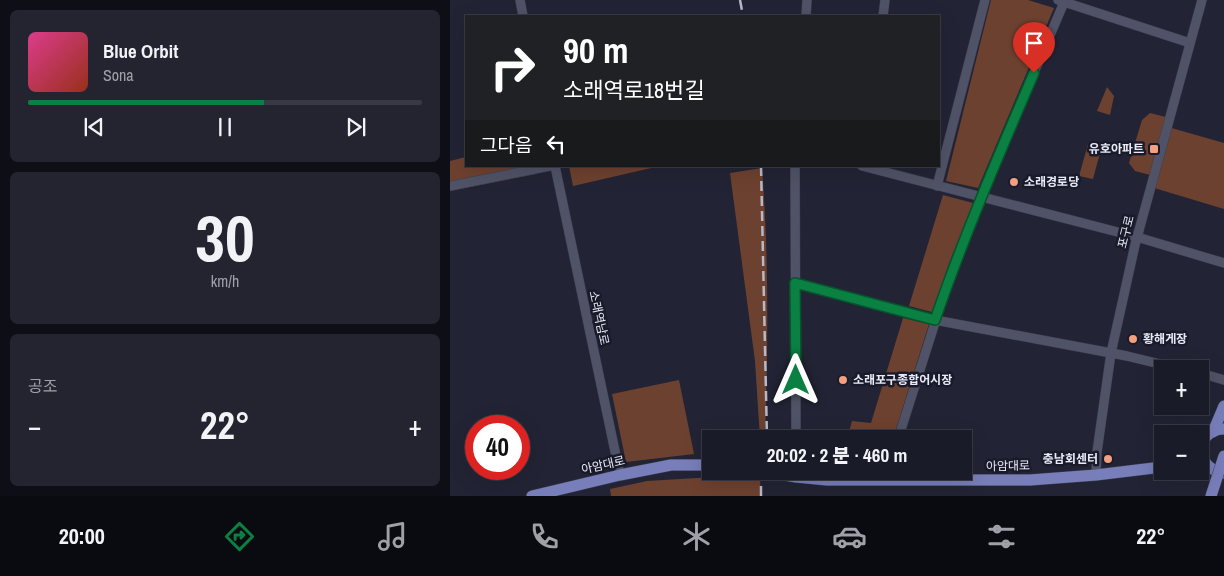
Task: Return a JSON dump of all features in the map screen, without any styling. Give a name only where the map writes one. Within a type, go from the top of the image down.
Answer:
[{"type":"main road","points":[[1218,431],[1224,406]]},
{"type":"main road","points":[[1211,496],[1224,456]]},
{"type":"main road","name":"아암대로","points":[[532,496],[671,465],[702,465]]},
{"type":"main road","name":"아암대로","points":[[972,478],[1030,480],[1154,468]]},
{"type":"main road","points":[[1209,469],[1224,473]]},
{"type":"street","points":[[520,0],[523,15]]},
{"type":"street","points":[[806,15],[808,0]]},
{"type":"street","points":[[883,15],[885,0]]},
{"type":"street","points":[[938,186],[985,0]]},
{"type":"street","name":"포구로","points":[[1096,475],[1097,452],[1111,353],[1137,237],[1202,0]]},
{"type":"street","points":[[901,430],[953,266],[1062,1],[1190,43]]},
{"type":"street","points":[[450,186],[545,167]]},
{"type":"street","name":"소래역남로","points":[[555,167],[620,475]]},
{"type":"street","points":[[795,167],[796,430]]},
{"type":"street","points":[[866,167],[1137,237],[1224,263]]},
{"type":"street","points":[[795,283],[935,320],[1154,362]]},
{"type":"street","points":[[1209,376],[1224,380]]},
{"type":"shaded area","points":[[991,0],[1028,0],[1054,8],[978,188],[946,181]]},
{"type":"shaded area","points":[[1107,87],[1114,96],[1110,115],[1097,111]]},
{"type":"shaded area","points":[[1150,113],[1170,118],[1168,127],[1224,143],[1224,209],[1151,187],[1154,176],[1135,171],[1129,163],[1142,120]]},
{"type":"shaded area","points":[[1093,141],[1100,153],[1093,179],[1079,176],[1088,144]]},
{"type":"shaded area","points":[[465,157],[465,167],[534,167],[536,174],[450,191],[450,161]]},
{"type":"shaded area","points":[[569,167],[656,167],[573,186]]},
{"type":"shaded area","points":[[762,168],[767,304],[765,430],[759,430],[755,361],[730,173]]},
{"type":"shaded area","points":[[943,195],[973,203],[932,312],[909,306]]},
{"type":"shaded area","points":[[903,318],[929,324],[896,430],[850,430],[852,421],[871,423]]},
{"type":"shaded area","points":[[679,380],[694,454],[626,462],[612,394]]},
{"type":"shaded area","points":[[702,478],[702,480],[760,480],[761,496],[611,496],[610,489],[647,481]]},
{"type":"railway","points":[[740,0],[743,15]]},
{"type":"railway","points":[[761,167],[767,430]]},
{"type":"railway","points":[[761,480],[761,496]]},
{"type":"place","name":"유호아파트","points":[[1154,149]]},
{"type":"place","name":"소래경로당","points":[[1014,182]]},
{"type":"place","name":"황해게장","points":[[1133,339]]},
{"type":"place","name":"소래포구종합어시장","points":[[843,380]]},
{"type":"place","name":"충남회센터","points":[[1108,459]]},
{"type":"route","points":[[796,380],[795,283],[935,320],[953,266],[1034,73]]}]
